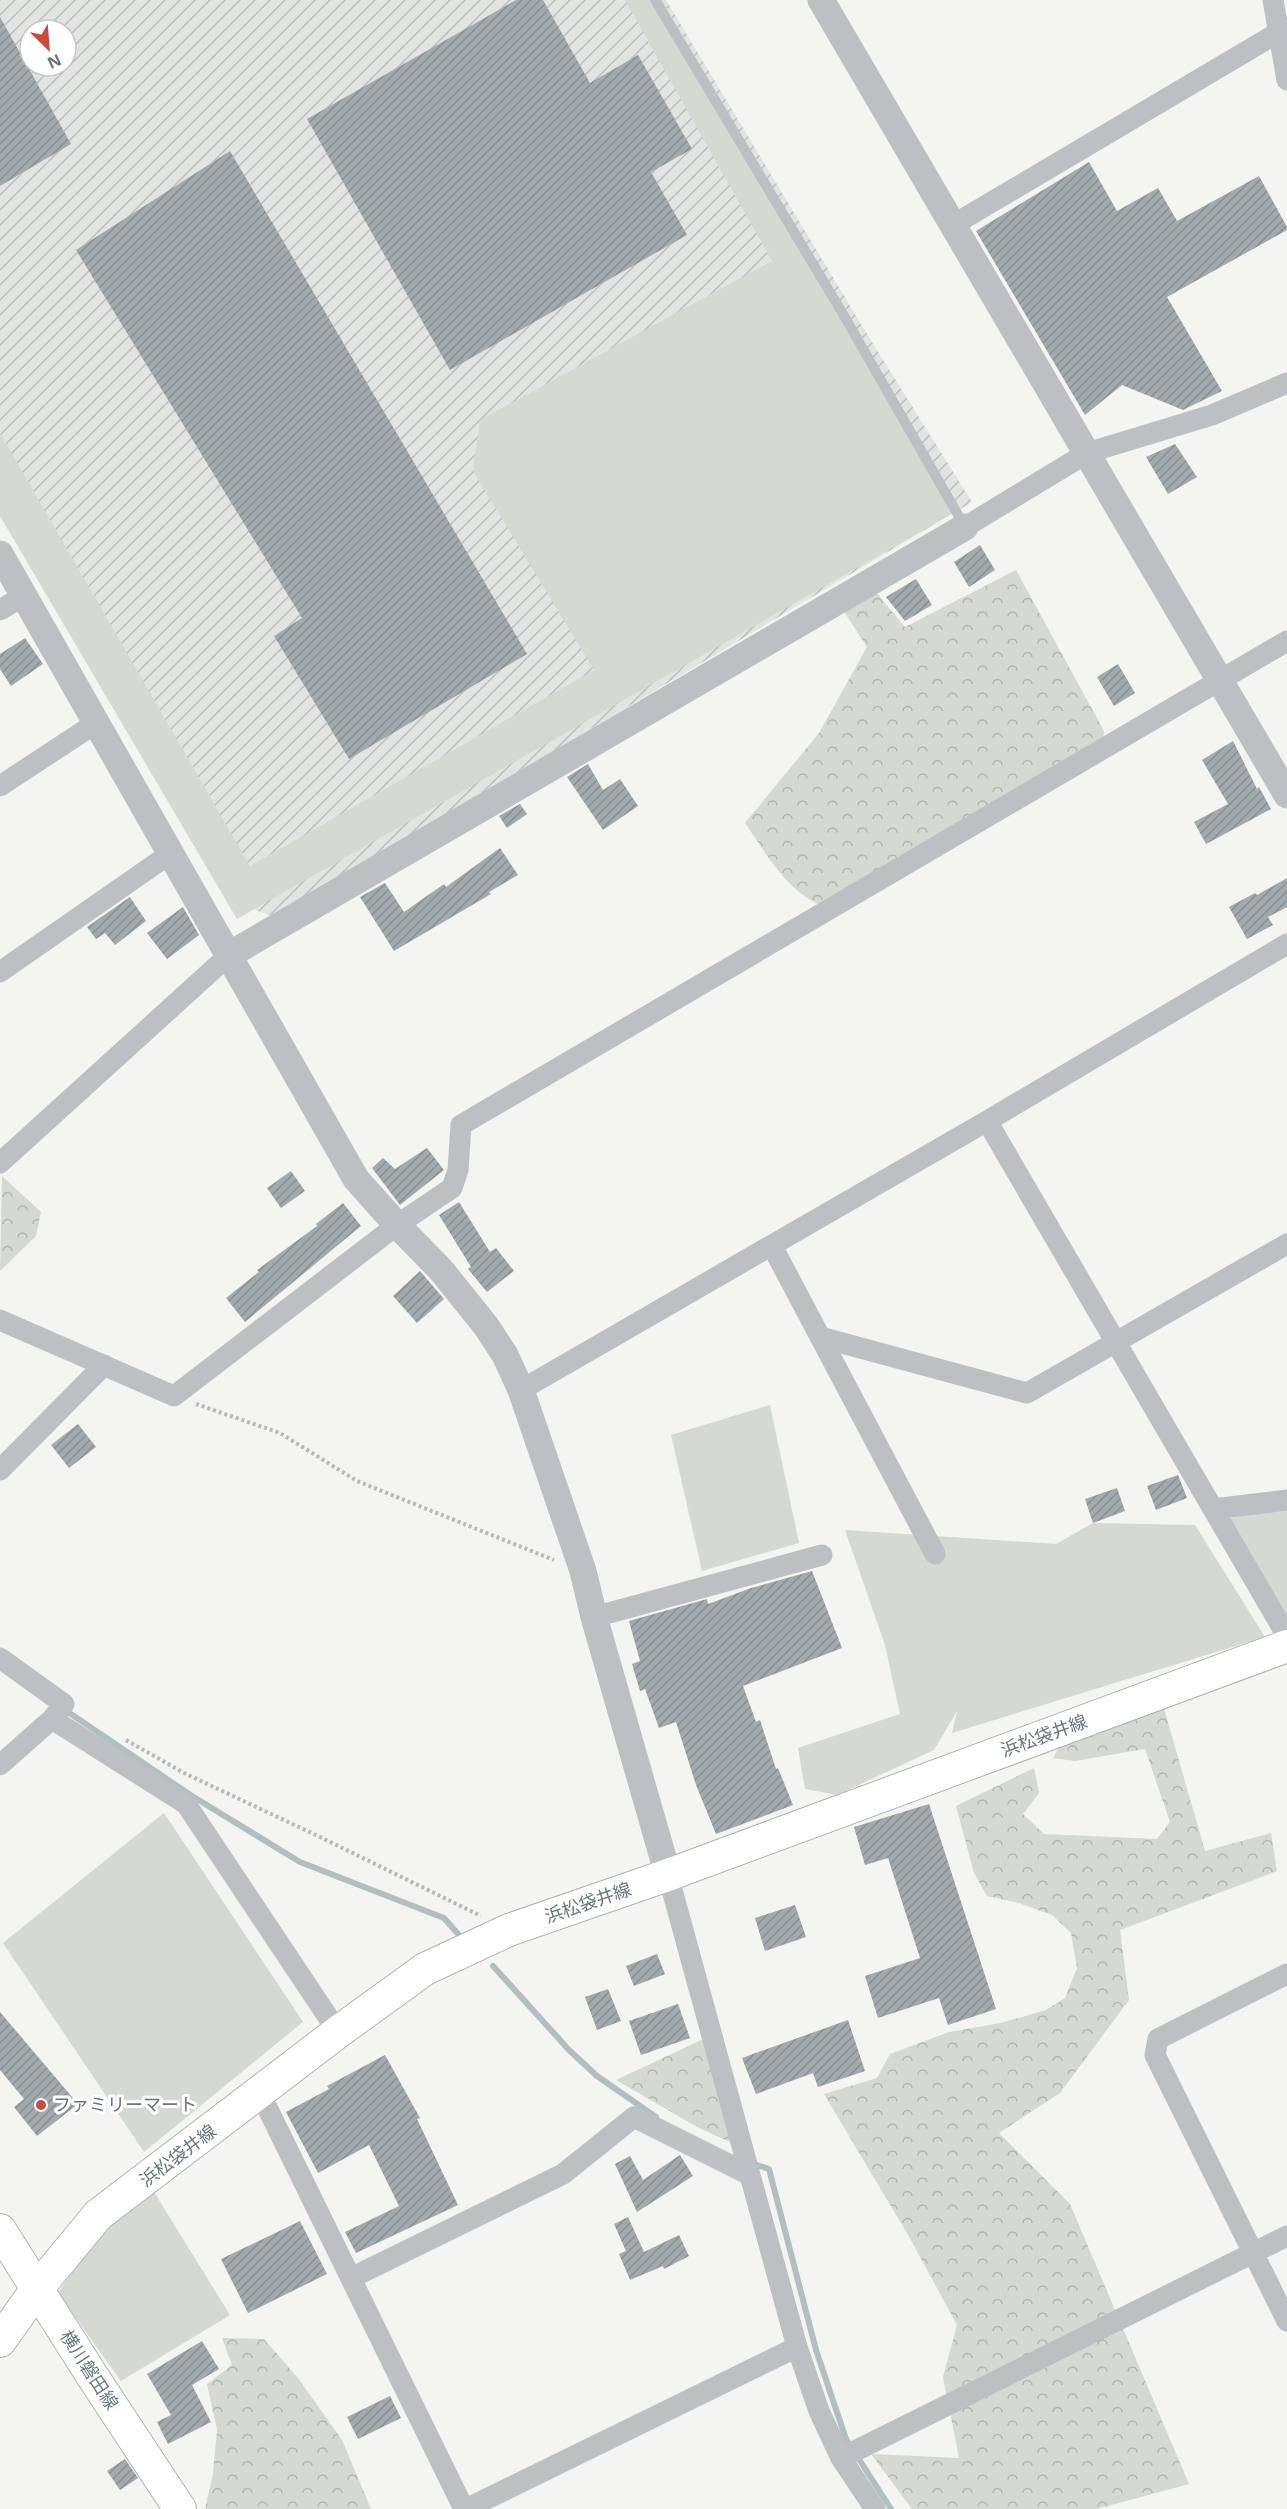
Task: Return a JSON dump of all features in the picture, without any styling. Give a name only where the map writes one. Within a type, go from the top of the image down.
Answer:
[{"type":"main road","name":"浜松袋井線","points":[[0,2341],[37,2289],[98,2215],[338,2032],[425,1969],[509,1930],[668,1875],[1287,1646]]},
{"type":"main road","name":"横川磐田線","points":[[0,2230],[180,2509]]},
{"type":"street","points":[[1273,0],[1287,80]]},
{"type":"street","points":[[823,1],[1287,795]]},
{"type":"street","points":[[953,225],[1279,32]]},
{"type":"street","points":[[0,1162],[229,955],[965,527],[1087,453],[1212,415],[1287,383]]},
{"type":"street","points":[[0,554],[356,1179],[441,1270],[486,1326],[505,1355],[521,1390],[583,1571],[797,2347],[819,2411],[841,2458],[875,2509]]},
{"type":"street","points":[[0,610],[24,596]]},
{"type":"street","points":[[0,1320],[174,1396],[397,1225],[452,1188],[458,1170],[461,1125],[1287,641]]},
{"type":"street","points":[[0,786],[96,723]]},
{"type":"street","points":[[0,972],[171,853]]},
{"type":"street","points":[[521,1390],[987,1121],[1287,944]]},
{"type":"street","points":[[987,1121],[1287,1636]]},
{"type":"street","points":[[820,1337],[1027,1393],[1287,1244]]},
{"type":"street","points":[[772,1246],[935,1554]]},
{"type":"street","points":[[0,1470],[104,1365]]},
{"type":"street","points":[[1213,1509],[1287,1500]]},
{"type":"street","points":[[594,1617],[822,1555]]},
{"type":"street","points":[[0,1658],[57,1714],[186,1804],[338,2032]]},
{"type":"street","points":[[0,1764],[57,1714]]},
{"type":"street","points":[[1287,1974],[1158,2039],[1155,2055],[1287,2321]]},
{"type":"street","points":[[260,2093],[465,2509],[797,2347]]},
{"type":"street","points":[[351,2278],[563,2174],[634,2117],[750,2175]]},
{"type":"street","points":[[841,2458],[1287,2236]]},
{"type":"lane","points":[[655,0],[837,304],[965,527]]},
{"type":"path","points":[[174,1396],[280,1433],[357,1481],[583,1571]]},
{"type":"path","points":[[124,1739],[184,1773],[509,1930]]},
{"type":"shaded area","points":[[0,0],[666,0],[870,339],[972,502],[274,917],[232,901],[0,493]]},
{"type":"green space","points":[[625,0],[662,0],[959,510],[237,919],[0,516],[0,433],[250,866],[594,670],[473,471],[480,420],[772,261]]},
{"type":"green space","points":[[1016,570],[1104,731],[1101,751],[823,906],[810,900],[778,870],[745,823],[819,733],[867,647],[843,610],[876,592],[905,627]]},
{"type":"green space","points":[[2,1176],[41,1212],[36,1236],[0,1271]]},
{"type":"green space","points":[[770,1405],[799,1543],[702,1571],[671,1435]]},
{"type":"green space","points":[[1287,1507],[1287,1629],[1220,1520]]},
{"type":"green space","points":[[1093,1523],[1195,1525],[1265,1637],[952,1733],[957,1711],[934,1750],[837,1795],[805,1789],[798,1748],[900,1714],[885,1645],[845,1530],[1056,1544]]},
{"type":"green space","points":[[1163,1705],[1205,1851],[1271,1833],[1277,1871],[1120,1930],[1129,2000],[1060,2093],[999,2133],[1070,2204],[1189,2484],[1097,2509],[912,2509],[871,2454],[959,2458],[943,2377],[957,2325],[907,2233],[824,2094],[877,2078],[890,2054],[949,2032],[1001,2023],[1046,2010],[1065,1998],[1077,1968],[1071,1933],[1052,1915],[1019,1903],[987,1896],[974,1873],[956,1806],[1034,1768],[1039,1793],[1023,1814],[1044,1834],[1157,1839],[1170,1822],[1145,1749],[1075,1761],[1053,1758],[1062,1741]]},
{"type":"green space","points":[[164,1813],[303,2022],[144,2152],[3,1943]]},
{"type":"green space","points":[[712,2035],[743,2148],[697,2127],[616,2080]]},
{"type":"green space","points":[[154,2192],[230,2315],[121,2381],[58,2293],[96,2237]]},
{"type":"green space","points":[[222,2338],[264,2339],[298,2378],[342,2440],[371,2509],[205,2509],[213,2474],[217,2429],[207,2384],[232,2365]]},
{"type":"building","points":[[516,0],[543,0],[590,83],[638,55],[692,149],[651,172],[687,235],[450,370],[307,119]]},
{"type":"building","points":[[0,17],[18,49],[18,78],[34,78],[71,144],[0,186]]},
{"type":"building","points":[[230,151],[527,654],[349,759],[274,636],[302,618],[76,250]]},
{"type":"building","points":[[1089,162],[1117,211],[1158,188],[1177,221],[1259,176],[1287,227],[1287,230],[1167,297],[1222,391],[1183,410],[1122,385],[1085,415],[976,231]]},
{"type":"building","points":[[1175,444],[1197,477],[1168,494],[1146,457]]},
{"type":"building","points":[[980,545],[995,570],[969,587],[954,562]]},
{"type":"building","points":[[916,579],[932,605],[905,621],[886,597]]},
{"type":"building","points":[[25,638],[43,664],[11,686],[0,669],[0,654]]},
{"type":"building","points":[[1118,664],[1135,693],[1114,706],[1097,677]]},
{"type":"building","points":[[1233,741],[1257,789],[1259,787],[1271,809],[1206,844],[1194,822],[1228,804],[1202,760]]},
{"type":"building","points":[[588,764],[603,790],[620,779],[638,806],[603,830],[567,777]]},
{"type":"building","points":[[520,804],[527,814],[507,828],[499,816]]},
{"type":"building","points":[[500,848],[518,875],[489,892],[491,894],[394,951],[360,897],[385,883],[404,912],[444,884],[446,887]]},
{"type":"building","points":[[1287,878],[1287,907],[1268,917],[1273,925],[1247,939],[1229,907]]},
{"type":"building","points":[[130,897],[146,921],[115,945],[105,933],[96,939],[87,927]]},
{"type":"building","points":[[183,907],[199,935],[167,959],[147,933]]},
{"type":"building","points":[[427,1148],[444,1170],[400,1205],[372,1168],[383,1158],[395,1169]]},
{"type":"building","points":[[291,1171],[305,1191],[281,1208],[267,1188]]},
{"type":"building","points":[[459,1202],[490,1252],[496,1248],[514,1271],[487,1292],[468,1269],[471,1267],[439,1215]]},
{"type":"building","points":[[343,1203],[361,1226],[245,1322],[226,1298],[259,1272],[257,1270],[317,1226],[316,1224]]},
{"type":"building","points":[[420,1271],[444,1299],[417,1323],[393,1296]]},
{"type":"building","points":[[78,1424],[96,1447],[69,1468],[51,1445]]},
{"type":"building","points":[[1178,1475],[1187,1498],[1156,1510],[1147,1486]]},
{"type":"building","points":[[1117,1488],[1125,1511],[1093,1523],[1085,1499]]},
{"type":"building","points":[[812,1571],[842,1648],[743,1686],[756,1722],[760,1720],[776,1769],[778,1768],[793,1805],[716,1834],[696,1785],[676,1722],[659,1728],[645,1689],[640,1691],[632,1664],[640,1661],[629,1621],[707,1599],[708,1604],[751,1588]]},
{"type":"building","points":[[929,1804],[996,2009],[948,2025],[939,1998],[878,2018],[865,1976],[920,1958],[888,1858],[865,1865],[854,1827]]},
{"type":"building","points":[[795,1905],[806,1937],[765,1951],[755,1918]]},
{"type":"building","points":[[657,1954],[665,1974],[634,1986],[626,1966]]},
{"type":"building","points":[[608,1989],[621,2021],[597,2030],[585,1997]]},
{"type":"building","points":[[678,2004],[690,2038],[641,2055],[629,2021]]},
{"type":"building","points":[[0,2012],[78,2104],[37,2136],[14,2107],[24,2099],[0,2070]]},
{"type":"building","points":[[848,2020],[865,2071],[818,2087],[813,2073],[756,2094],[742,2058]]},
{"type":"building","points":[[385,2055],[420,2118],[417,2119],[458,2205],[356,2253],[345,2232],[399,2206],[369,2145],[318,2173],[286,2112],[329,2089],[327,2086]]},
{"type":"building","points":[[680,2155],[693,2176],[637,2212],[615,2164],[630,2156],[643,2180]]},
{"type":"building","points":[[628,2217],[644,2252],[679,2235],[689,2256],[664,2269],[663,2266],[630,2280],[619,2254],[626,2251],[614,2224]]},
{"type":"building","points":[[300,2221],[327,2274],[248,2313],[221,2259]]},
{"type":"building","points":[[202,2341],[219,2369],[192,2385],[211,2422],[168,2444],[157,2422],[171,2415],[147,2374]]},
{"type":"building","points":[[390,2396],[401,2418],[358,2439],[347,2417]]},
{"type":"building","points":[[125,2459],[138,2478],[120,2490],[107,2471]]},
{"type":"waterway","points":[[65,1710],[192,1796],[300,1862],[444,1918],[458,1934]]},
{"type":"waterway","points":[[493,1966],[569,2050],[597,2076],[656,2117]]},
{"type":"waterway","points":[[751,2163],[769,2169],[816,2350],[846,2439],[891,2509]]},
{"type":"place","name":"ファミリーマート","points":[[41,2105]]}]
